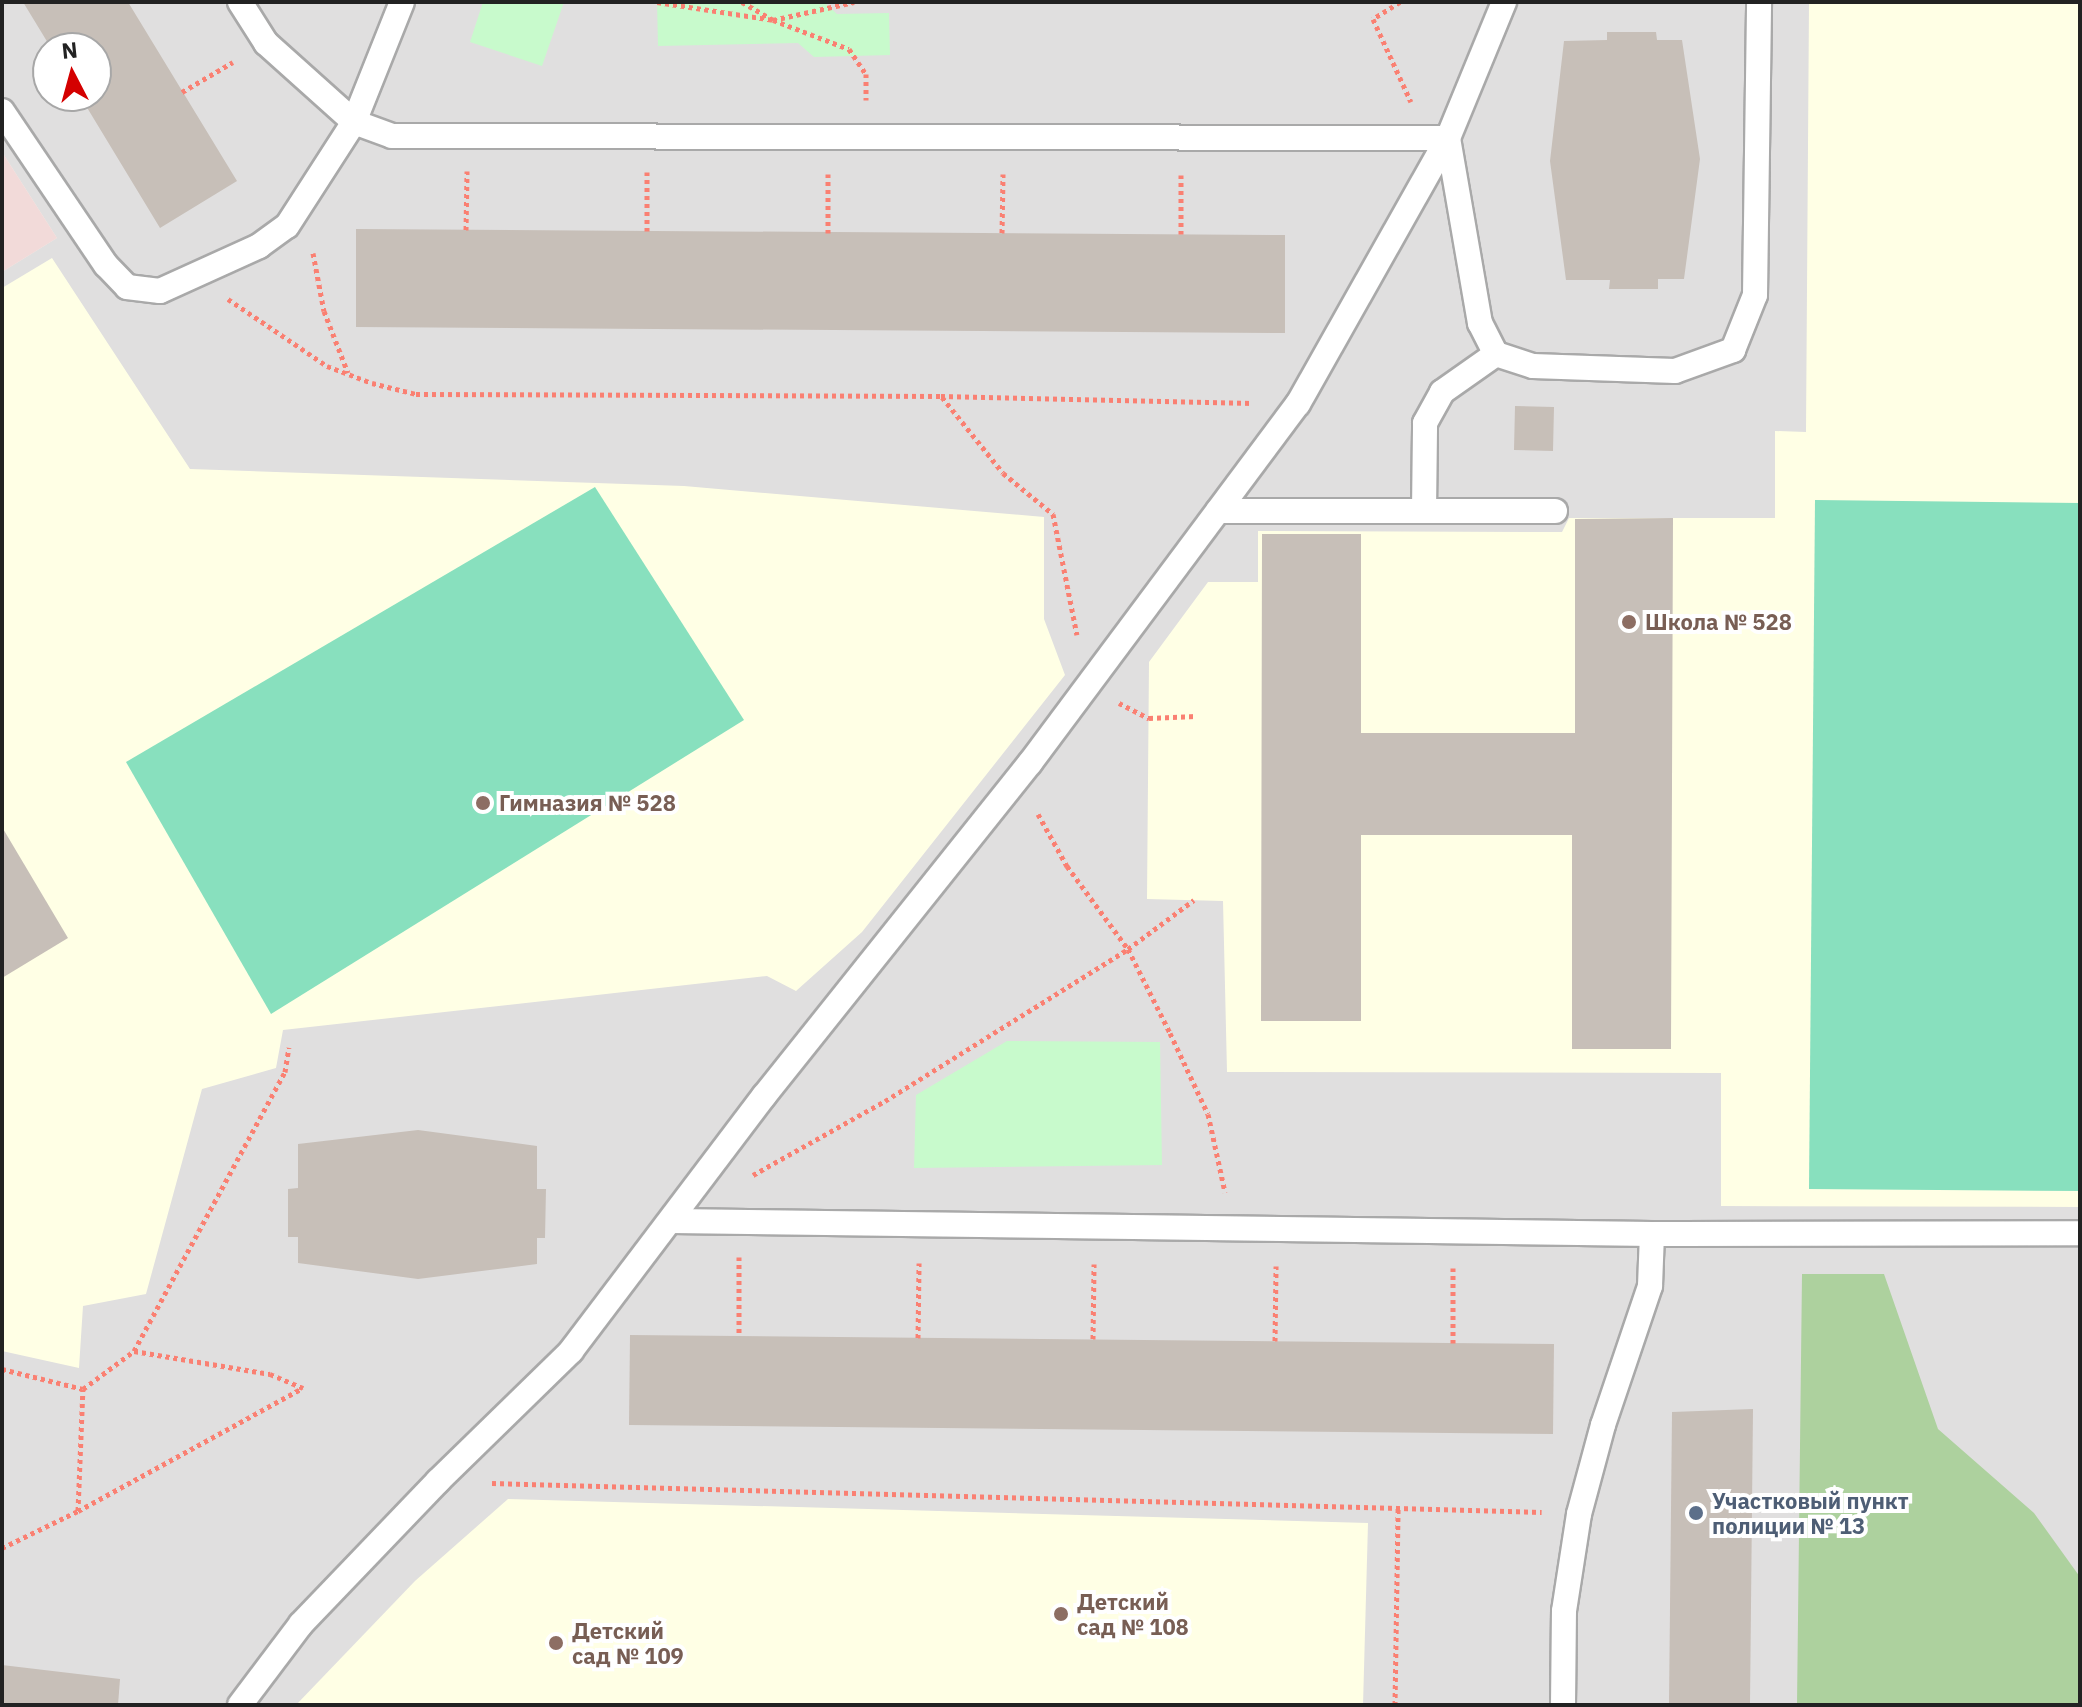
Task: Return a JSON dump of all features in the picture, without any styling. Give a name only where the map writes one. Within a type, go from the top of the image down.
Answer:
[{"type":"lane","points":[[240,2],[266,43],[354,122],[392,136],[1438,139]]},
{"type":"lane","points":[[2,111],[106,265],[127,287],[160,291],[259,246],[287,226],[305,203],[354,122],[402,2]]},
{"type":"lane","points":[[240,1705],[301,1624],[438,1481],[571,1351],[764,1096],[1030,763],[1298,404],[1438,139],[1504,2]]},
{"type":"lane","points":[[1438,139],[1480,323],[1496,354],[1533,366],[1675,371],[1733,350],[1755,295],[1759,2]]},
{"type":"lane","points":[[1424,511],[1425,423],[1442,392],[1496,354]]},
{"type":"lane","points":[[1218,511],[1555,511]]},
{"type":"lane","points":[[672,1221],[1652,1234],[2080,1233]]},
{"type":"lane","points":[[1563,1705],[1564,1611],[1579,1514],[1603,1425],[1650,1286],[1652,1234]]},
{"type":"path","points":[[657,2],[773,20],[854,2]]},
{"type":"path","points":[[742,2],[773,20],[849,49],[866,74],[865,137]]},
{"type":"path","points":[[1400,2],[1373,19],[1438,139]]},
{"type":"path","points":[[182,92],[266,43]]},
{"type":"path","points":[[466,230],[468,136]]},
{"type":"path","points":[[647,136],[647,231]]},
{"type":"path","points":[[828,233],[829,137]]},
{"type":"path","points":[[1002,233],[1003,137]]},
{"type":"path","points":[[1181,138],[1181,234]]},
{"type":"path","points":[[305,203],[324,311],[349,374]]},
{"type":"path","points":[[194,277],[327,366],[416,394],[941,396],[1298,404]]},
{"type":"path","points":[[941,396],[1003,473],[1053,514],[1059,529],[1086,687],[1149,718],[1196,716]]},
{"type":"path","points":[[1030,763],[1037,812],[1067,866],[1128,949],[1208,1114],[1233,1228]]},
{"type":"path","points":[[752,1176],[885,1101],[1128,949],[1194,900]]},
{"type":"path","points":[[83,1389],[134,1351],[285,1072],[289,1047]]},
{"type":"path","points":[[739,1222],[739,1336]]},
{"type":"path","points":[[918,1338],[920,1224]]},
{"type":"path","points":[[1093,1339],[1095,1226]]},
{"type":"path","points":[[1275,1341],[1276,1229]]},
{"type":"path","points":[[1453,1231],[1453,1343]]},
{"type":"path","points":[[2,1548],[78,1511],[303,1388],[270,1374],[134,1351]]},
{"type":"path","points":[[2,1369],[83,1389]]},
{"type":"path","points":[[78,1511],[83,1389]]},
{"type":"path","points":[[438,1481],[1579,1514]]},
{"type":"path","points":[[1395,1705],[1398,1508]]},
{"type":"shaded area","points":[[2,2],[2080,2],[2080,1705],[2,1705],[2,272],[57,238],[2,152]]},
{"type":"shaded area","name":"Школа № 528","points":[[1809,2],[2080,2],[2080,1207],[1721,1206],[1721,1073],[1227,1072],[1223,901],[1147,899],[1149,662],[1208,582],[1258,582],[1258,531],[1562,532],[1569,518],[1775,518],[1775,431],[1806,432]]},
{"type":"shaded area","points":[[2,152],[57,238],[2,272]]},
{"type":"shaded area","name":"Гимназия № 528","points":[[52,258],[190,469],[684,486],[1044,517],[1044,619],[1065,675],[862,932],[796,991],[767,976],[283,1030],[276,1068],[202,1089],[146,1294],[83,1306],[79,1368],[2,1351],[2,288]]},
{"type":"shaded area","name":"Детский сад № 108","points":[[508,1499],[1368,1523],[1363,1705],[296,1705],[415,1581]]},
{"type":"green space","points":[[483,2],[564,2],[542,66],[470,42]]},
{"type":"green space","points":[[657,2],[824,2],[837,14],[889,13],[890,55],[814,57],[798,43],[658,46]]},
{"type":"green space","points":[[595,487],[744,720],[271,1014],[126,762]]},
{"type":"green space","points":[[1815,500],[2080,503],[2080,1191],[1809,1189]]},
{"type":"green space","points":[[1007,1041],[1160,1042],[1162,1165],[914,1168],[916,1095]]},
{"type":"green space","points":[[1802,1274],[1884,1274],[1938,1429],[2034,1513],[2080,1577],[2080,1705],[1797,1705]]},
{"type":"building","points":[[23,2],[128,2],[237,181],[160,228],[90,112],[112,112],[112,32],[41,32]]},
{"type":"building","points":[[1607,32],[1656,32],[1657,40],[1682,40],[1700,159],[1684,279],[1658,279],[1658,289],[1609,289],[1610,280],[1566,280],[1550,161],[1564,41],[1607,40]]},
{"type":"building","points":[[356,229],[1285,235],[1285,333],[356,327]]},
{"type":"building","points":[[1515,406],[1554,407],[1553,451],[1514,450]]},
{"type":"building","points":[[1673,518],[1671,1049],[1572,1049],[1572,835],[1361,835],[1361,1021],[1261,1021],[1262,534],[1361,534],[1361,733],[1575,733],[1575,519]]},
{"type":"building","points":[[2,827],[68,938],[2,978]]},
{"type":"building","points":[[418,1130],[537,1146],[537,1189],[546,1189],[545,1238],[537,1238],[537,1264],[418,1279],[298,1263],[298,1237],[288,1237],[288,1189],[298,1188],[298,1144]]},
{"type":"building","points":[[630,1335],[1554,1344],[1553,1434],[629,1425]]},
{"type":"building","points":[[1753,1409],[1750,1705],[1669,1705],[1672,1412]]},
{"type":"building","points":[[2,1665],[120,1679],[118,1705],[2,1705]]},
{"type":"place","name":"Школа № 528","points":[[1629,622]]},
{"type":"place","name":"Гимназия № 528","points":[[483,803]]},
{"type":"place","name":"Участковый пункт полиции № 13","points":[[1696,1513]]},
{"type":"place","name":"Детский сад № 108","points":[[1061,1614]]},
{"type":"place","name":"Детский сад № 109","points":[[556,1643]]}]
